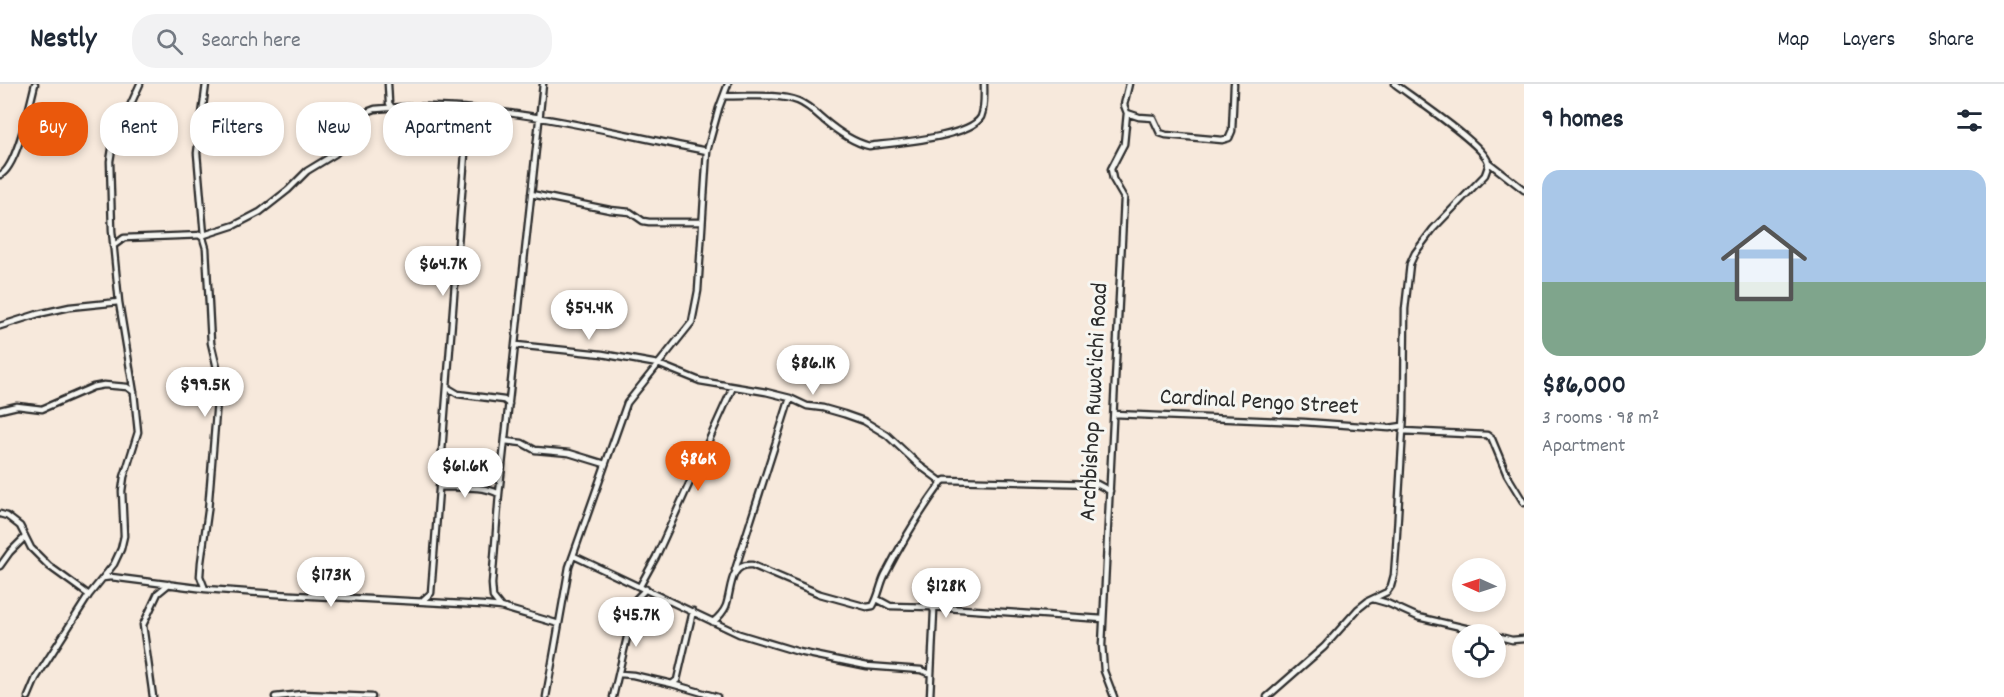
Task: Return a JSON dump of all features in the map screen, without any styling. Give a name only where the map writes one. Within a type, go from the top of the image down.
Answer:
[{"type":"street","points":[[0,175],[7,171],[12,163],[35,84]]},
{"type":"street","points":[[28,697],[36,678],[89,595],[114,564],[124,536],[122,491],[138,432],[119,302],[112,231],[110,161],[112,143],[140,84]]},
{"type":"street","points":[[205,589],[200,576],[218,388],[217,368],[211,343],[206,248],[202,235],[197,153],[206,84]]},
{"type":"street","points":[[388,84],[389,102]]},
{"type":"street","points":[[501,607],[493,597],[492,584],[499,494],[543,84]]},
{"type":"street","points":[[546,697],[570,567],[627,403],[692,322],[698,291],[707,151],[728,84]]},
{"type":"street","points":[[724,96],[750,95],[797,100],[844,135],[869,146],[947,135],[968,127],[980,117],[983,110],[984,84]]},
{"type":"street","points":[[1129,84],[1124,105],[1127,113],[1139,117],[1153,117],[1158,130],[1166,135],[1222,140],[1229,138],[1232,131],[1234,84]]},
{"type":"street","points":[[1395,84],[1471,142],[1488,162],[1524,190]]},
{"type":"street","points":[[112,231],[124,238],[202,235],[235,225],[260,212],[308,171],[335,154],[343,146],[359,119],[367,112],[383,109]]},
{"type":"street","name":"Archbishop Ruwa'ichi Road","points":[[1114,697],[1101,659],[1124,198],[1113,179],[1111,169],[1124,144],[1127,113]]},
{"type":"street","points":[[513,114],[565,121],[707,151]]},
{"type":"street","points":[[436,602],[431,593],[465,156]]},
{"type":"street","points":[[1267,697],[1324,647],[1358,609],[1387,591],[1394,575],[1402,429],[1405,309],[1410,264],[1415,253],[1433,229],[1485,175],[1488,162]]},
{"type":"street","points":[[531,194],[630,212],[643,221],[649,222],[702,222]]},
{"type":"street","points":[[114,246],[124,238]]},
{"type":"street","points":[[0,326],[70,307],[119,302]]},
{"type":"street","points":[[516,345],[602,354],[658,364],[700,381],[790,398],[807,406],[823,408],[864,421],[887,435],[919,465],[942,482]]},
{"type":"street","points":[[0,410],[17,406],[42,409],[93,387],[104,385],[127,387],[134,393]]},
{"type":"street","points":[[640,586],[656,557],[733,387]]},
{"type":"street","points":[[447,388],[458,394],[504,400],[509,404]]},
{"type":"street","points":[[714,622],[725,608],[790,398]]},
{"type":"street","name":"Cardinal Pengo Street","points":[[1114,414],[1304,422],[1487,435],[1492,440],[1507,475],[1524,503]]},
{"type":"street","points":[[505,441],[522,443],[535,450],[569,453],[605,464]]},
{"type":"street","points":[[735,572],[744,564],[752,565],[819,594],[867,607],[873,606],[883,579],[917,516],[942,482],[951,480],[1097,484],[1110,491]]},
{"type":"street","points":[[439,487],[480,489],[499,494]]},
{"type":"street","points":[[0,514],[7,516],[20,526],[31,548],[49,566],[89,595]]},
{"type":"street","points":[[0,566],[25,537]]},
{"type":"street","points":[[574,556],[739,634],[799,652],[867,666],[921,669],[931,674]]},
{"type":"street","points":[[103,578],[275,594],[482,605],[501,607],[559,624]]},
{"type":"street","points":[[153,697],[143,625],[158,593],[169,584]]},
{"type":"street","points":[[613,697],[636,599],[646,590]]},
{"type":"street","points":[[422,601],[431,593]]},
{"type":"street","points":[[482,605],[493,597]]},
{"type":"street","points":[[877,599],[890,606],[1103,620]]},
{"type":"street","points":[[1373,599],[1418,617],[1452,625]]},
{"type":"street","points":[[930,697],[935,616],[932,607]]},
{"type":"street","points":[[672,684],[679,676],[693,612]]},
{"type":"street","points":[[1506,638],[1524,639]]},
{"type":"street","points":[[620,675],[633,675],[672,684],[695,694],[717,697]]},
{"type":"street","points":[[275,697],[302,694],[372,697]]}]
